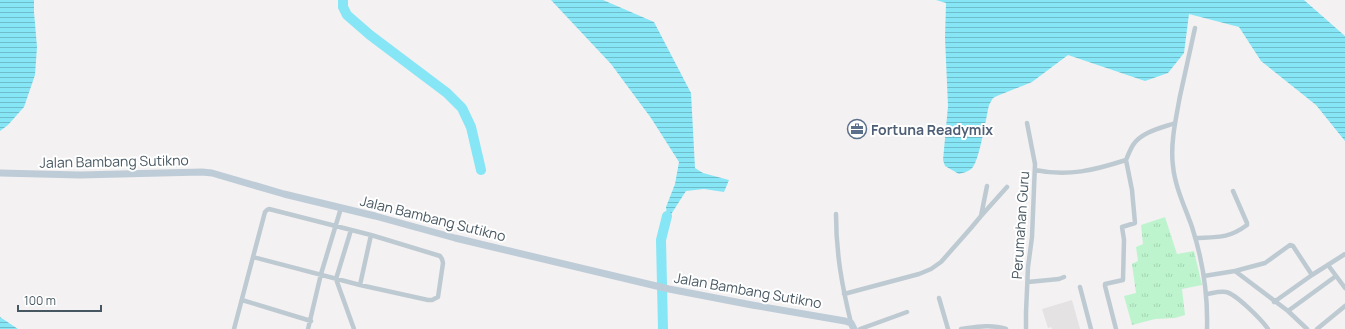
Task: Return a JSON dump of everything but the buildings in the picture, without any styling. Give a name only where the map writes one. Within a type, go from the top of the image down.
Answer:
[{"type":"street","points":[[1194,28],[1175,123],[1172,165],[1184,208],[1200,251],[1207,294],[1207,329]]},
{"type":"street","name":"Perumahan Guru","points":[[1026,329],[1028,267],[1032,237],[1035,170],[1035,156],[1027,123]]},
{"type":"street","points":[[1116,329],[1105,284],[1123,280],[1122,254],[1124,240],[1122,227],[1135,223],[1126,160],[1133,144],[1140,138],[1155,130],[1175,123]]},
{"type":"street","points":[[1035,170],[1062,174],[1085,171],[1126,160]]},
{"type":"street","name":"Jalan Bambang Sutikno","points":[[0,174],[80,175],[202,172],[225,176],[284,194],[388,219],[463,240],[669,289],[853,327]]},
{"type":"street","points":[[981,216],[986,186]]},
{"type":"street","points":[[844,294],[919,274],[931,269],[941,262],[1007,187]]},
{"type":"street","points":[[1196,238],[1225,236],[1247,225],[1233,191]]},
{"type":"street","points":[[308,329],[321,274],[341,208]]},
{"type":"street","points":[[234,329],[242,300],[253,257],[265,212],[267,209],[371,235],[440,256],[443,263],[438,297],[428,300],[360,285],[253,257]]},
{"type":"street","points":[[836,214],[836,248],[844,294],[853,327],[907,312]]},
{"type":"street","points":[[350,230],[336,279],[354,329]]},
{"type":"street","points":[[360,285],[371,235]]},
{"type":"street","points":[[1204,276],[1235,271],[1265,263],[1290,245],[1293,246],[1312,275]]},
{"type":"street","points":[[1274,302],[1345,254]]},
{"type":"street","points":[[1328,265],[1345,288]]},
{"type":"street","points":[[1235,271],[1274,302],[1288,311],[1307,329]]},
{"type":"street","points":[[1288,311],[1336,276]]},
{"type":"street","points":[[1028,282],[1059,279],[1064,277]]},
{"type":"street","points":[[1080,287],[1091,329]]},
{"type":"street","points":[[1207,294],[1224,291],[1234,295],[1262,320],[1268,329]]},
{"type":"street","points":[[939,298],[948,329]]},
{"type":"street","points":[[242,300],[311,321]]},
{"type":"street","points":[[1317,329],[1345,306]]},
{"type":"street","points":[[961,329],[992,326],[1006,329]]},
{"type":"shaded area","points":[[1072,300],[1080,329],[1048,328],[1042,309]]},
{"type":"green space","points":[[1165,217],[1177,254],[1194,251],[1202,285],[1182,289],[1185,315],[1175,318],[1155,319],[1132,325],[1124,296],[1136,293],[1132,264],[1138,261],[1136,247],[1143,244],[1141,225]]},
{"type":"water","points":[[0,0],[34,0],[37,47],[35,75],[24,107],[8,125],[0,131]]},
{"type":"water","points":[[551,0],[603,0],[654,22],[691,93],[695,168],[703,173],[729,180],[724,192],[704,189],[686,191],[670,216],[667,216],[666,207],[675,184],[679,162],[651,118],[611,64]]},
{"type":"water","points":[[936,0],[1304,0],[1345,36],[1345,141],[1316,105],[1261,61],[1239,27],[1189,14],[1184,53],[1168,73],[1145,81],[1068,55],[1032,82],[993,98],[989,105],[976,162],[970,170],[959,174],[945,166],[943,160],[948,106],[945,38],[946,3]]},
{"type":"water","points":[[0,317],[18,329],[0,329]]},
{"type":"waterway","points":[[343,0],[343,7],[347,15],[370,35],[447,93],[462,108],[471,127],[481,170]]},
{"type":"waterway","points":[[663,329],[661,240],[667,216]]},
{"type":"place","name":"Fortuna Readymix","points":[[857,129]]}]
